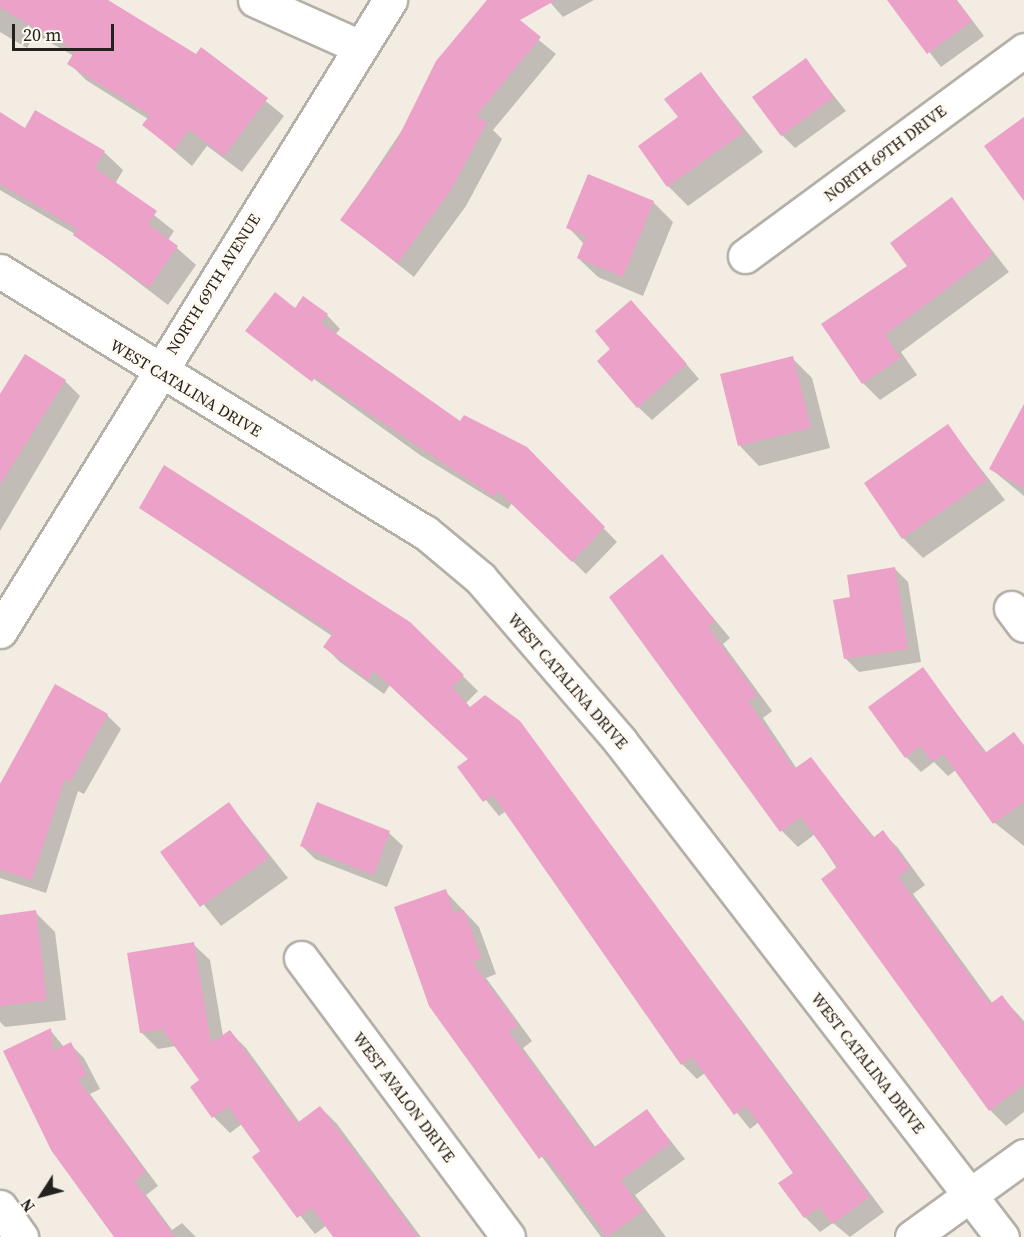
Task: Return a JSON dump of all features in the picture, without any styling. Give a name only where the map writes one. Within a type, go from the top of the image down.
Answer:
[{"type":"street","points":[[255,0],[358,46]]},
{"type":"street","name":"NORTH 69TH AVENUE","points":[[0,631],[358,46],[390,0]]},
{"type":"street","name":"NORTH 69TH DRIVE","points":[[745,256],[1024,50]]},
{"type":"street","name":"WEST CATALINA DRIVE","points":[[0,271],[158,373],[425,532],[480,578],[620,741],[1002,1237]]},
{"type":"street","name":"WEST AVALON DRIVE","points":[[301,958],[508,1237]]},
{"type":"street","points":[[912,1237],[1024,1156]]},
{"type":"street","points":[[0,1207],[21,1237]]},
{"type":"building","points":[[0,0],[108,0],[196,54],[201,47],[268,98],[224,156],[189,130],[174,150],[142,125],[150,115],[67,64],[75,51],[0,8]]},
{"type":"building","points":[[487,0],[556,0],[520,20],[541,37],[476,116],[487,122],[451,190],[398,263],[340,220],[394,146],[436,61]]},
{"type":"building","points":[[887,0],[956,0],[972,21],[927,54]]},
{"type":"building","points":[[806,58],[834,97],[781,136],[752,97]]},
{"type":"building","points":[[701,72],[744,132],[667,187],[638,146],[678,117],[664,99]]},
{"type":"building","points":[[35,110],[105,151],[95,168],[157,211],[148,224],[178,246],[149,288],[73,235],[77,229],[0,184],[0,112],[25,128]]},
{"type":"building","points":[[1024,117],[1024,201],[984,146]]},
{"type":"building","points":[[588,174],[654,201],[623,277],[577,258],[586,236],[566,228]]},
{"type":"building","points":[[952,197],[993,254],[885,335],[901,358],[862,384],[821,324],[907,266],[890,243]]},
{"type":"building","points":[[275,292],[295,308],[303,296],[328,314],[321,323],[460,421],[464,415],[527,447],[605,527],[572,562],[498,491],[494,497],[315,377],[312,382],[245,331]]},
{"type":"building","points":[[631,300],[687,364],[637,408],[597,361],[610,349],[595,331]]},
{"type":"building","points":[[25,354],[66,380],[0,485],[0,394]]},
{"type":"building","points":[[793,356],[811,428],[738,446],[720,374]]},
{"type":"building","points":[[1024,404],[1024,488],[989,469]]},
{"type":"building","points":[[948,424],[987,480],[902,539],[864,483]]},
{"type":"building","points":[[164,465],[410,622],[464,675],[452,687],[470,707],[485,695],[520,721],[870,1197],[832,1224],[819,1207],[804,1218],[778,1183],[793,1173],[746,1106],[734,1115],[692,1057],[681,1065],[493,795],[483,802],[457,767],[468,759],[374,671],[368,680],[323,647],[333,633],[139,508]]},
{"type":"building","points":[[662,554],[715,621],[708,627],[757,695],[748,701],[794,769],[811,757],[873,838],[883,830],[910,868],[898,877],[990,1004],[1002,995],[1024,1025],[1024,1085],[989,1111],[821,879],[837,867],[801,817],[780,832],[609,597]]},
{"type":"building","points":[[895,567],[908,649],[844,659],[833,600],[850,597],[847,575]]},
{"type":"building","points":[[923,667],[985,753],[1014,732],[1024,746],[1024,802],[993,824],[943,754],[932,762],[920,746],[905,758],[868,707]]},
{"type":"building","points":[[55,684],[108,714],[70,782],[65,779],[32,880],[0,870],[0,784]]},
{"type":"building","points":[[229,802],[269,858],[200,907],[160,852]]},
{"type":"building","points":[[317,802],[390,831],[374,875],[300,846]]},
{"type":"building","points":[[446,889],[454,913],[464,910],[482,959],[472,962],[518,1025],[509,1032],[593,1148],[647,1109],[671,1143],[621,1180],[643,1211],[607,1237],[544,1155],[539,1159],[429,1006],[394,907]]},
{"type":"building","points":[[36,910],[47,1000],[0,1006],[0,915]]},
{"type":"building","points":[[194,942],[211,1043],[230,1030],[297,1123],[320,1106],[418,1237],[333,1237],[312,1208],[297,1218],[252,1157],[260,1151],[228,1107],[212,1118],[190,1087],[199,1080],[162,1029],[140,1033],[127,953]]},
{"type":"building","points":[[51,1028],[53,1051],[71,1042],[87,1075],[78,1080],[146,1172],[134,1181],[175,1237],[114,1237],[51,1150],[3,1051]]}]
